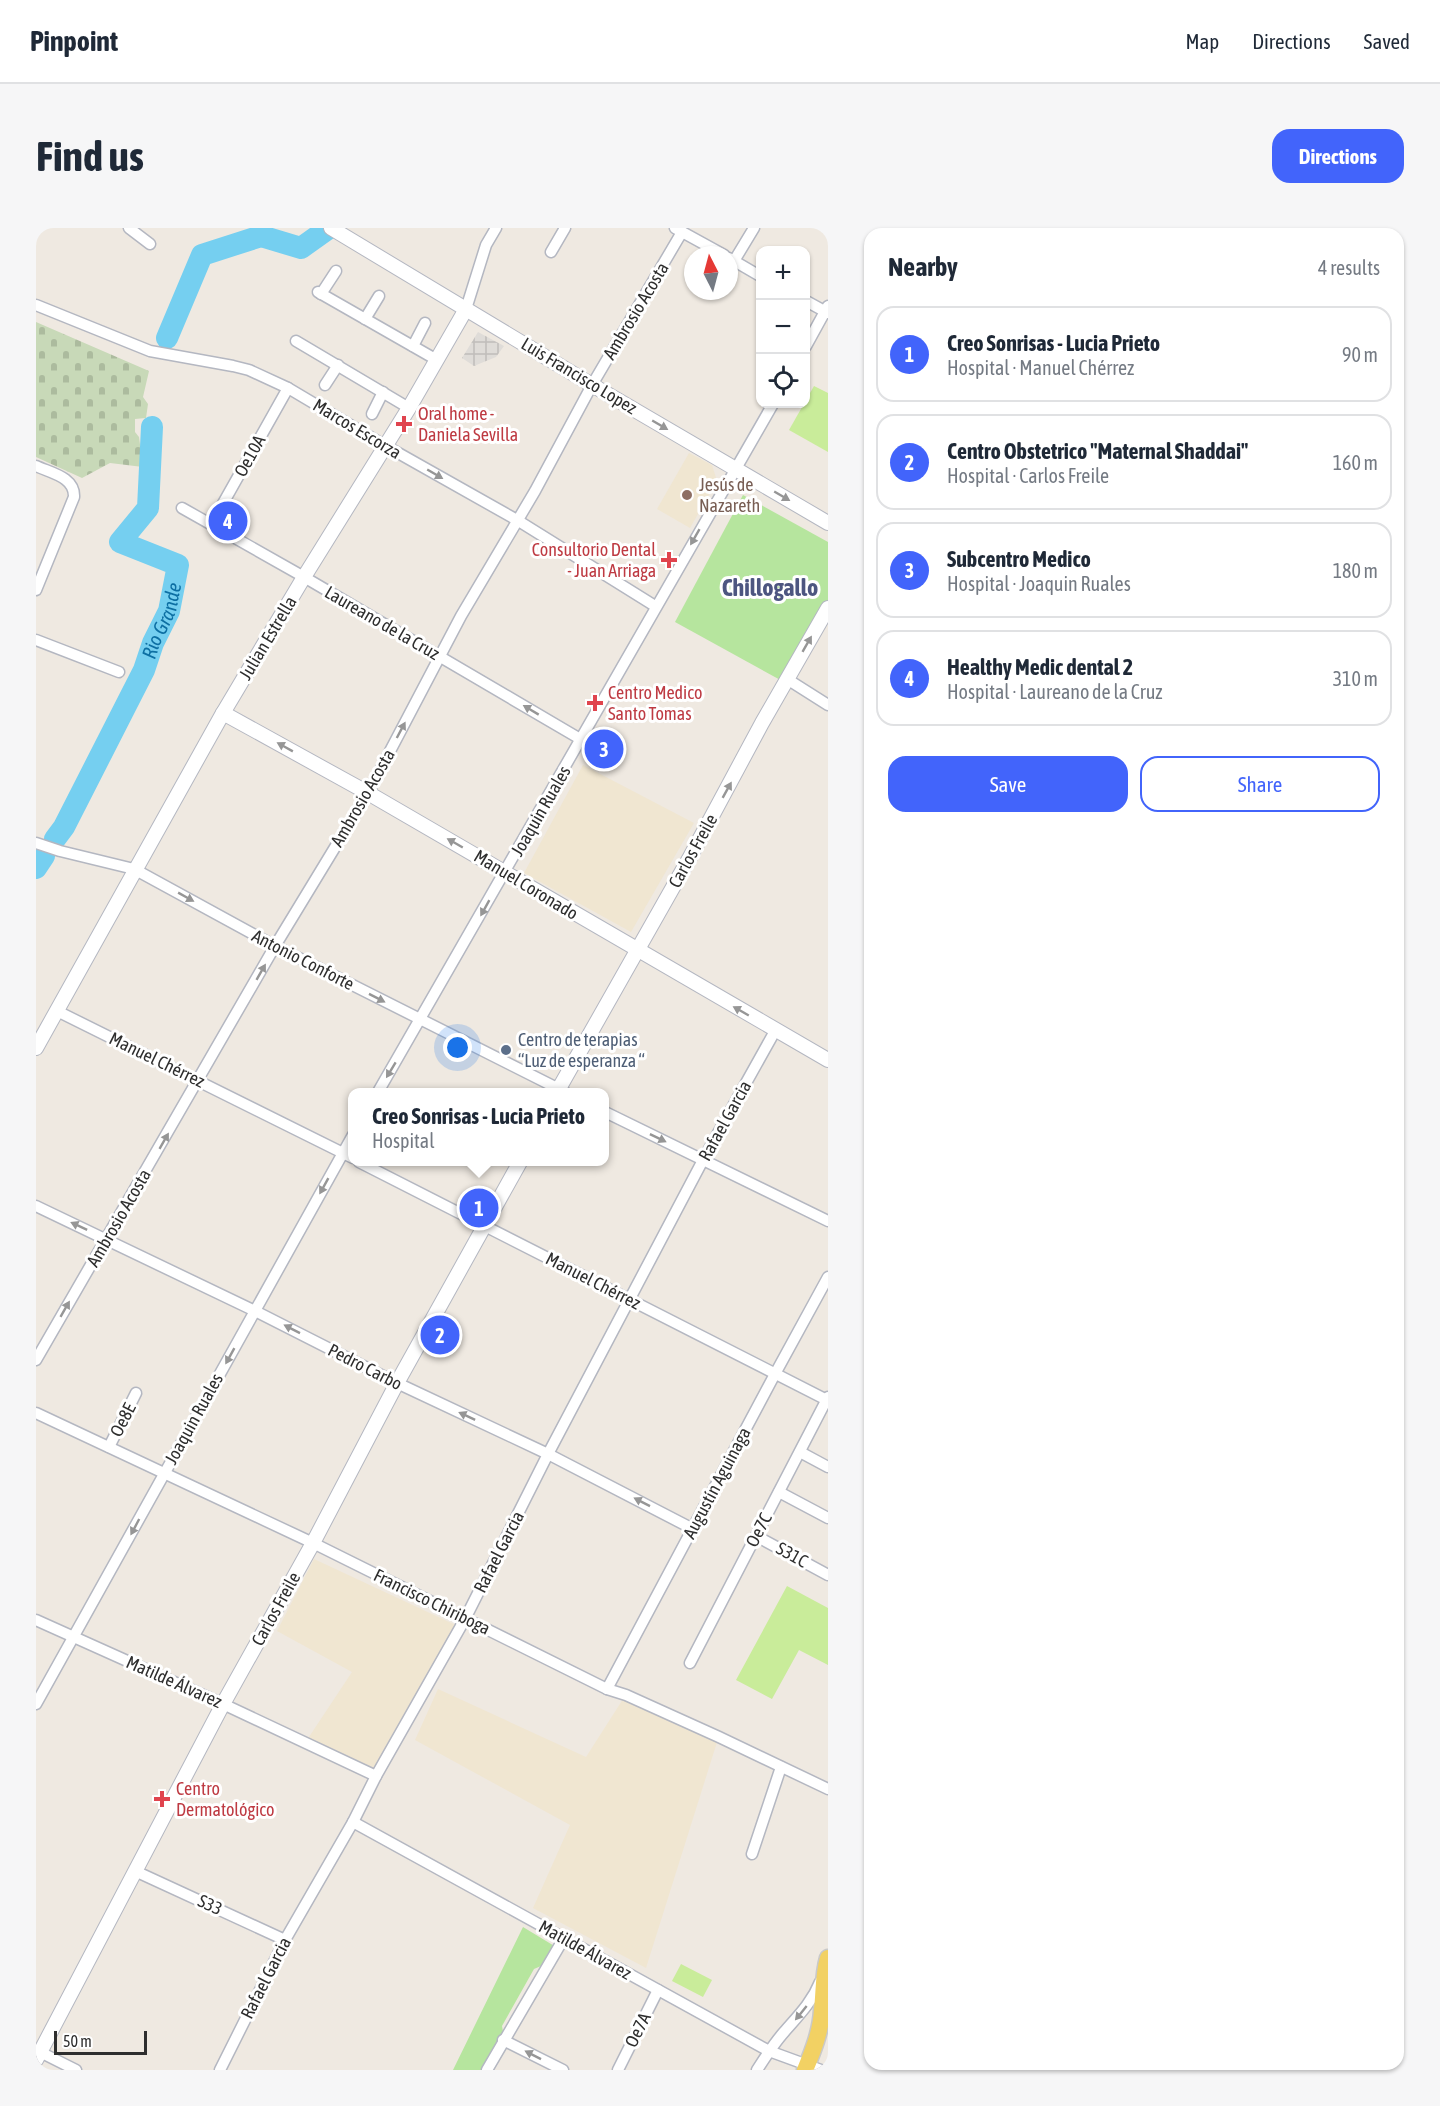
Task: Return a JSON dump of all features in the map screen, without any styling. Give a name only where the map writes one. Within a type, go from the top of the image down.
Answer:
[{"type":"main road","points":[[811,2068],[822,2012],[827,1966]]},
{"type":"street","points":[[129,228],[150,244]]},
{"type":"street","name":"Luis Francisco Lopez","points":[[331,228],[828,523]]},
{"type":"street","name":"Julian Estrella","points":[[36,1048],[223,713],[384,445],[409,408],[466,309],[486,245],[496,228]]},
{"type":"street","points":[[551,252],[564,228]]},
{"type":"street","points":[[738,251],[754,228]]},
{"type":"street","points":[[679,230],[708,246]]},
{"type":"street","name":"Ambrosio Acosta","points":[[36,1360],[275,946],[368,793],[461,616],[679,230]]},
{"type":"street","points":[[738,263],[756,274]]},
{"type":"street","points":[[336,271],[320,293],[437,360]]},
{"type":"street","points":[[365,319],[379,296]]},
{"type":"street","points":[[810,303],[827,310],[810,339]]},
{"type":"street","name":"Marcos Escorza","points":[[36,305],[150,351],[249,370],[288,388],[517,520],[655,606]]},
{"type":"street","points":[[412,346],[425,322]]},
{"type":"street","points":[[296,341],[409,408]]},
{"type":"street","points":[[325,385],[338,365]]},
{"type":"street","name":"Oe10A","points":[[212,523],[288,388]]},
{"type":"street","points":[[372,414],[383,392]]},
{"type":"street","name":"Joaquin Ruales","points":[[380,1088],[771,408]]},
{"type":"street","points":[[36,466],[70,482],[75,488],[74,497],[36,590]]},
{"type":"street","name":"Laureano de la Cruz","points":[[182,508],[212,523],[582,740]]},
{"type":"street","name":"Carlos Freile","points":[[562,1088],[828,608]]},
{"type":"street","points":[[36,640],[119,672]]},
{"type":"street","points":[[787,679],[828,705]]},
{"type":"street","name":"Manuel Coronado","points":[[223,713],[368,793],[828,1060]]},
{"type":"street","name":"Antonio Conforte","points":[[36,843],[134,869],[275,946],[552,1088]]},
{"type":"street","name":"Manuel Chérrez","points":[[57,1011],[348,1156]]},
{"type":"street","name":"Rafael Garcia","points":[[219,2070],[285,1940],[354,1822],[376,1776],[465,1619],[548,1454],[703,1160],[775,1031]]},
{"type":"street","points":[[609,1114],[828,1221]]},
{"type":"street","name":"Joaquin Ruales","points":[[36,1704],[348,1143]]},
{"type":"street","name":"Manuel Chérrez","points":[[369,1166],[774,1374],[826,1405]]},
{"type":"street","name":"Carlos Freile","points":[[37,2054],[223,1704],[517,1166]]},
{"type":"street","name":"Pedro Carbo","points":[[36,1206],[255,1311],[397,1383],[548,1454],[693,1529]]},
{"type":"street","name":"Augustín Aguinaga","points":[[608,1689],[774,1374],[828,1277]]},
{"type":"street","name":"Oe8E","points":[[109,1447],[136,1393]]},
{"type":"street","name":"Oe7C","points":[[690,1663],[826,1405]]},
{"type":"street","name":"Francisco Chiriboga","points":[[36,1413],[313,1543],[608,1689],[626,1695],[828,1789]]},
{"type":"street","points":[[800,1452],[828,1467]]},
{"type":"street","points":[[779,1492],[828,1518]]},
{"type":"street","name":"S31C","points":[[756,1536],[828,1575]]},
{"type":"street","name":"Matilde Álvarez","points":[[36,1620],[376,1776]]},
{"type":"street","points":[[752,1854],[782,1767]]},
{"type":"street","name":"Matilde Álvarez","points":[[354,1822],[769,2051],[811,2068]]},
{"type":"street","name":"S33","points":[[135,1871],[285,1940]]},
{"type":"street","points":[[487,2070],[564,1938]]},
{"type":"street","points":[[758,2070],[769,2051],[816,1993],[827,1966]]},
{"type":"street","name":"Oe7A","points":[[618,2070],[658,1990]]},
{"type":"street","points":[[503,2040],[563,2070]]},
{"type":"street","points":[[37,2054],[76,2070]]},
{"type":"shaded area","points":[[478,332],[504,346],[496,357],[474,366],[462,358]]},
{"type":"shaded area","name":"Jesús de Nazareth","points":[[689,453],[712,465],[717,481],[690,528],[657,509]]},
{"type":"shaded area","points":[[583,765],[694,823],[631,932],[524,873]]},
{"type":"shaded area","points":[[314,1559],[462,1628],[381,1775],[307,1740],[352,1672],[277,1631]]},
{"type":"shaded area","points":[[438,1689],[586,1757],[625,1696],[718,1739],[646,1968],[533,1908],[570,1825],[415,1740]]},
{"type":"green space","points":[[36,322],[149,371],[143,397],[148,404],[146,418],[135,419],[135,432],[139,437],[143,467],[110,463],[82,478],[36,457]]},
{"type":"green space","points":[[814,386],[828,393],[828,452],[789,430],[802,408],[810,408],[810,393]]},
{"type":"green space","points":[[743,495],[828,542],[828,600],[784,682],[675,622]]},
{"type":"green space","points":[[787,1586],[828,1608],[828,1665],[799,1650],[772,1699],[736,1680]]},
{"type":"green space","points":[[523,1927],[556,1947],[548,1963],[534,1969],[502,2026],[506,2048],[493,2070],[453,2070]]},
{"type":"green space","points":[[681,1964],[712,1980],[703,1997],[672,1981]]},
{"type":"waterway","name":"Rio Grande","points":[[167,338],[202,255],[261,236],[301,248],[329,228]]},
{"type":"waterway","name":"Rio Grande","points":[[55,839],[64,827],[144,670],[153,643],[169,611],[178,565],[120,542],[148,508],[152,427]]},
{"type":"waterway","name":"Rio Grande","points":[[36,868],[44,856]]},
{"type":"place","name":"Oral home - Daniela Sevilla","points":[[404,424]]},
{"type":"place","name":"Jesús de Nazareth","points":[[687,495]]},
{"type":"place","name":"Healthy Medic dental 2","points":[[228,521]]},
{"type":"place","name":"Consultorio Dental - Juan Arriaga","points":[[669,560]]},
{"type":"place","name":"Centro Medico Santo Tomas","points":[[595,703]]},
{"type":"place","name":"Subcentro Medico","points":[[604,749]]},
{"type":"place","name":"Centro de terapias “Luz de esperanza “","points":[[506,1050]]},
{"type":"place","name":"Creo Sonrisas - Lucia Prieto","points":[[479,1208]]},
{"type":"place","name":"Centro Obstetrico \"Maternal Shaddai\"","points":[[440,1335]]},
{"type":"place","name":"Centro Dermatológico","points":[[162,1799]]},
{"type":"district","name":"Chillogallo","points":[[770,588]]}]
